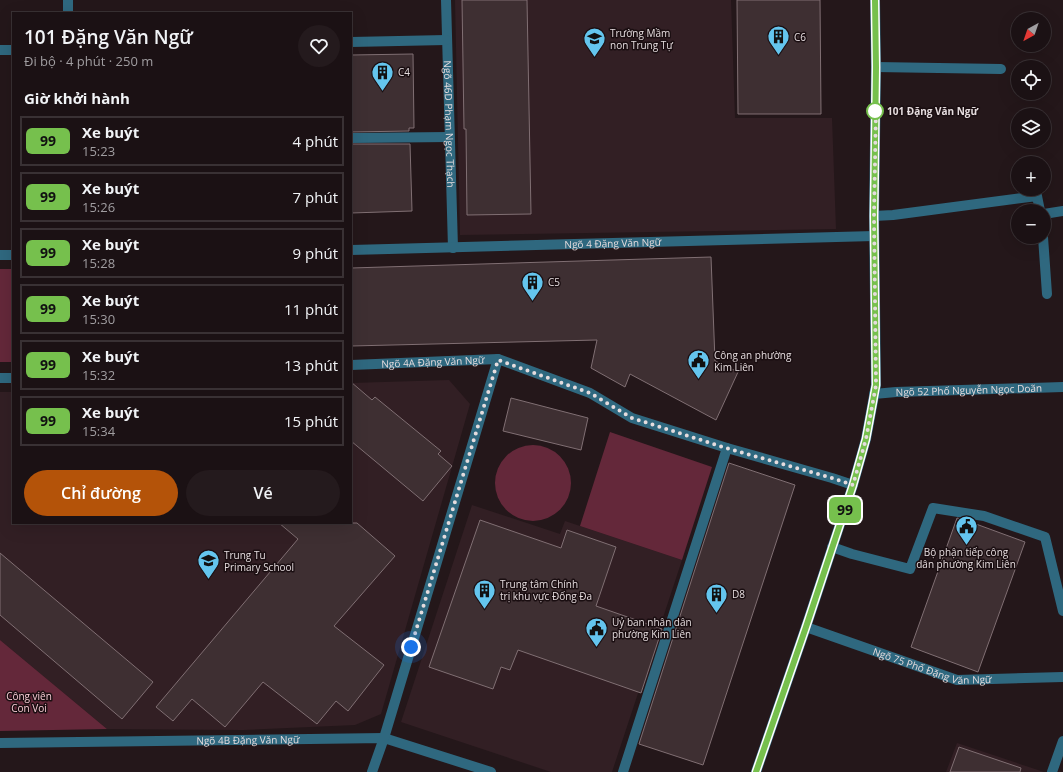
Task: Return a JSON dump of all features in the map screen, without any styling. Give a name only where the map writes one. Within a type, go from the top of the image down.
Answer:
[{"type":"street","points":[[68,0],[68,12]]},
{"type":"street","name":"Ngõ 46D Phạm Ngọc Thạch","points":[[446,0],[453,248]]},
{"type":"street","points":[[756,772],[853,485],[866,439],[876,385],[874,236],[876,67],[875,0]]},
{"type":"street","points":[[352,42],[446,40]]},
{"type":"street","points":[[0,50],[12,50]]},
{"type":"street","points":[[876,67],[1001,69]]},
{"type":"street","points":[[352,138],[449,138]]},
{"type":"street","points":[[874,216],[893,215],[1038,196],[1039,204]]},
{"type":"street","points":[[1051,213],[1063,211]]},
{"type":"street","name":"Ngõ 4 Đặng Văn Ngữ","points":[[352,250],[874,236]]},
{"type":"street","points":[[1043,244],[1046,294]]},
{"type":"street","points":[[0,255],[12,255]]},
{"type":"street","points":[[372,772],[384,738],[498,360]]},
{"type":"street","name":"Ngõ 4A Đặng Văn Ngữ","points":[[352,365],[498,360],[590,393],[632,418],[726,448],[853,485]]},
{"type":"street","points":[[0,378],[12,378]]},
{"type":"street","name":"Ngõ 52 Phố Nguyễn Ngọc Doãn","points":[[874,394],[1063,387]]},
{"type":"street","points":[[623,772],[726,448]]},
{"type":"street","points":[[832,547],[852,554],[910,569],[933,508],[984,516],[1045,537],[1063,611]]},
{"type":"street","name":"Ngõ 75 Phố Đặng Văn Ngữ","points":[[806,627],[957,680],[1063,676]]},
{"type":"street","name":"Ngõ 4B Đặng Văn Ngữ","points":[[0,743],[384,738],[491,772]]},
{"type":"street","points":[[1052,772],[1063,741]]},
{"type":"shaded area","name":"Trường Mầm non Trung Tự","points":[[455,0],[731,0],[735,118],[832,118],[836,229],[460,235]]},
{"type":"shaded area","name":"Trung Tu Primary School","points":[[449,380],[470,404],[381,714],[355,725],[243,730],[107,729],[0,640],[0,392],[12,392],[12,524],[352,524],[352,383]]},
{"type":"shaded area","points":[[472,505],[560,534],[565,521],[682,560],[612,772],[551,772],[401,722]]},
{"type":"shaded area","points":[[957,743],[1044,772],[946,772]]},
{"type":"green space","points":[[0,269],[12,269],[12,362],[0,362]]},
{"type":"green space","points":[[610,432],[712,467],[682,560],[580,526]]},
{"type":"green space","points":[[533,445],[548,448],[560,456],[568,468],[571,483],[568,498],[560,510],[548,518],[533,521],[518,518],[506,510],[498,498],[495,483],[498,468],[506,456],[518,448]]},
{"type":"green space","name":"Công viên Con Voi","points":[[0,640],[107,729],[0,731]]},
{"type":"building","points":[[462,0],[527,0],[531,214],[467,215]]},
{"type":"building","name":"C6","points":[[737,0],[820,0],[821,114],[738,114]]},
{"type":"building","name":"C4","points":[[413,54],[414,128],[409,128],[409,131],[352,132],[352,55]]},
{"type":"building","points":[[352,144],[410,144],[412,211],[352,213]]},
{"type":"building","name":"C5","points":[[711,257],[715,361],[738,372],[716,420],[630,374],[625,387],[591,368],[597,340],[352,346],[352,268]]},
{"type":"building","points":[[352,383],[372,400],[375,397],[441,451],[438,454],[452,466],[423,501],[352,442]]},
{"type":"building","points":[[511,398],[588,418],[581,450],[503,431]]},
{"type":"building","name":"D8","points":[[729,463],[795,485],[703,765],[639,744]]},
{"type":"building","points":[[957,518],[1025,542],[978,672],[911,647]]},
{"type":"building","points":[[480,520],[561,548],[567,530],[616,547],[596,606],[662,629],[641,693],[518,650],[510,670],[501,667],[493,689],[429,667]]},
{"type":"building","points":[[357,523],[395,556],[334,626],[384,665],[348,711],[336,701],[317,724],[263,682],[225,727],[192,699],[173,721],[156,707],[298,539],[280,524]]},
{"type":"building","points":[[0,553],[153,682],[122,719],[0,615]]},
{"type":"building","points":[[959,747],[1021,768],[1020,772],[950,772]]},
{"type":"bus line","name":"99","points":[[756,772],[853,485],[866,439],[876,385],[874,216],[876,67],[875,0]]},
{"type":"place","name":"C6","points":[[779,56]]},
{"type":"place","name":"Trường Mầm non Trung Tự","points":[[594,58]]},
{"type":"place","name":"C4","points":[[382,92]]},
{"type":"place","name":"101 Đặng Văn Ngữ","points":[[875,111]]},
{"type":"place","name":"C5","points":[[532,302]]},
{"type":"place","name":"Công an phường Kim Liên","points":[[699,380]]},
{"type":"place","name":"Bộ phận tiếp công dân phường Kim Liên","points":[[966,546]]},
{"type":"place","name":"Trung Tu Primary School","points":[[209,580]]},
{"type":"place","name":"Trung tâm Chính trị khu vực Đống Đa","points":[[484,610]]},
{"type":"place","name":"D8","points":[[716,614]]},
{"type":"place","name":"Uỷ ban nhân dân phường Kim Liên","points":[[597,648]]},
{"type":"route","points":[[411,647],[498,360],[590,393],[632,418],[726,448],[853,485],[866,439],[876,385],[874,216],[876,109],[875,111]]}]
